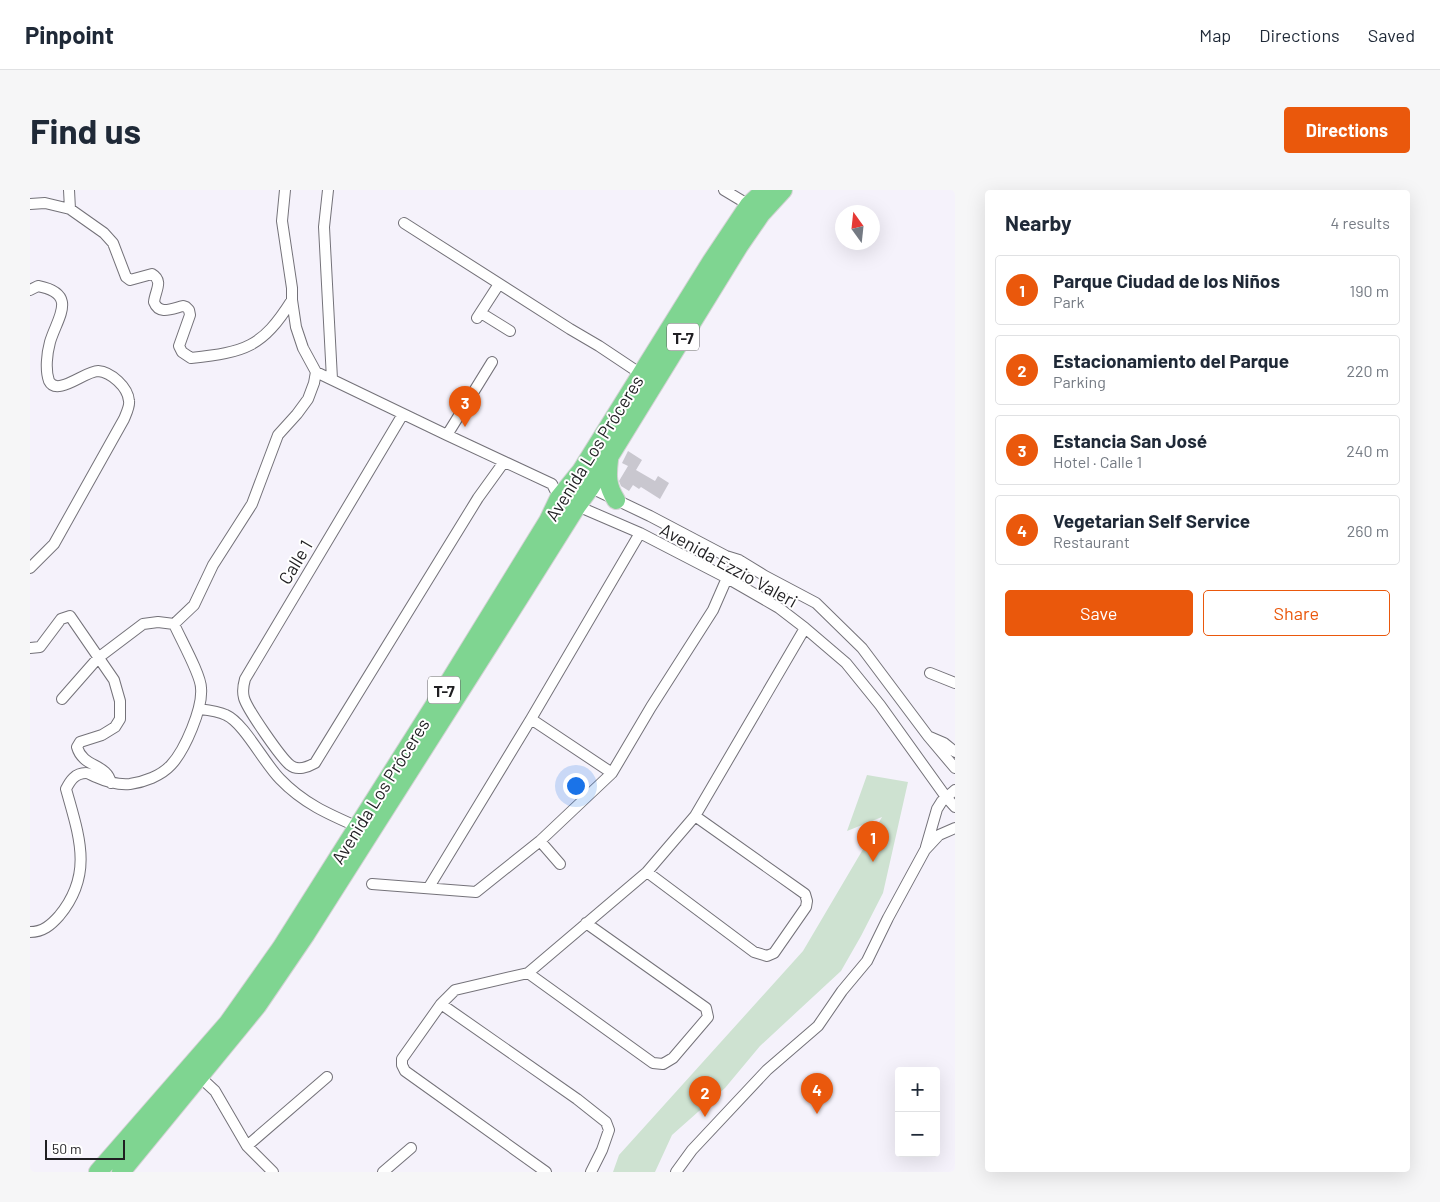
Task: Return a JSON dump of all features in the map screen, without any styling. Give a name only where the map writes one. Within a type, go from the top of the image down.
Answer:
[{"type":"highway","name":"Avenida Los Próceres","points":[[98,1172],[228,1022],[281,948],[538,538],[555,491],[573,481],[581,471],[711,262],[750,205],[765,190]]},
{"type":"highway","name":"Avenida Los Próceres","points":[[121,1172],[258,1006],[576,506],[590,488],[739,246],[761,214],[783,190]]},
{"type":"highway","points":[[609,455],[608,485],[616,500]]},
{"type":"street","points":[[70,190],[70,209]]},
{"type":"street","points":[[174,624],[194,605],[213,565],[252,504],[278,435],[308,399],[314,383],[316,372],[303,348],[296,327],[282,221],[285,190]]},
{"type":"street","points":[[328,190],[324,227],[332,380]]},
{"type":"street","points":[[724,190],[750,205]]},
{"type":"street","points":[[30,204],[45,203],[70,209],[104,233],[112,243],[126,277],[130,280],[152,274],[156,277],[159,284],[154,302],[158,308],[161,310],[183,306],[189,310],[190,315],[179,346],[185,356],[191,358],[228,353],[246,348],[267,334],[292,300]]},
{"type":"street","points":[[404,223],[570,329],[600,346],[641,374]]},
{"type":"street","points":[[499,284],[479,316],[510,331]]},
{"type":"street","points":[[30,290],[38,286],[46,288],[59,296],[63,305],[61,317],[50,343],[47,362],[49,379],[52,385],[56,387],[69,384],[84,375],[97,371],[109,374],[121,385],[127,393],[130,403],[124,419],[54,544],[30,568]]},
{"type":"street","points":[[447,435],[492,362]]},
{"type":"street","name":"Avenida Ezzio Valeri","points":[[316,372],[504,462],[555,491],[576,506],[640,533],[727,578],[779,608],[846,663],[880,705],[955,807]]},
{"type":"street","name":"Calle 1","points":[[403,414],[245,679],[242,689],[244,700],[263,731],[290,766],[298,768],[309,767],[315,763],[478,498],[504,462]]},
{"type":"street","name":"Avenida Ezzio Valeri","points":[[573,481],[616,500],[726,556],[739,560],[764,576],[816,603],[862,648],[928,736],[955,768]]},
{"type":"street","points":[[429,887],[531,719],[640,533]]},
{"type":"street","points":[[372,884],[476,892],[540,841],[612,773],[651,707],[713,610],[727,578],[739,560]]},
{"type":"street","points":[[30,648],[40,647],[61,619],[70,616],[114,680],[120,701],[120,718],[115,727],[102,735],[80,742],[77,746],[81,757],[107,772],[111,783]]},
{"type":"street","points":[[62,699],[98,658],[143,624],[158,622],[174,624]]},
{"type":"street","points":[[30,932],[47,928],[54,921],[70,902],[80,876],[80,846],[66,789],[69,782],[76,776],[86,773],[111,783],[128,784],[156,776],[171,765],[193,726],[200,709],[202,686],[174,624]]},
{"type":"street","points":[[546,1172],[405,1071],[402,1059],[442,1004],[455,990],[528,973],[647,872],[695,816],[805,628]]},
{"type":"street","points":[[930,673],[955,683]]},
{"type":"street","points":[[200,709],[227,715],[236,722],[270,768],[294,792],[315,808],[358,827]]},
{"type":"street","points":[[531,719],[612,773]]},
{"type":"street","points":[[928,736],[944,743],[955,752]]},
{"type":"street","points":[[926,850],[937,810],[942,801],[955,790]]},
{"type":"street","points":[[647,872],[754,952],[766,956],[774,953],[806,907],[807,900],[805,894],[695,816]]},
{"type":"street","points":[[676,1172],[692,1150],[767,1070],[818,1026],[842,991],[867,961],[888,918],[926,850],[939,835],[954,827]]},
{"type":"street","points":[[540,841],[560,864]]},
{"type":"street","points":[[528,973],[653,1063],[664,1064],[673,1058],[708,1017],[706,1008],[586,923]]},
{"type":"street","points":[[442,1004],[577,1099],[606,1122],[609,1130],[591,1172]]},
{"type":"street","points":[[247,1146],[326,1076]]},
{"type":"street","points":[[200,1077],[215,1092],[247,1146],[274,1172]]},
{"type":"street","points":[[383,1172],[411,1148]]},
{"type":"green space","points":[[867,775],[908,782],[883,893],[841,971],[760,1046],[725,1088],[672,1135],[655,1172],[613,1172],[619,1155],[803,951],[882,817],[847,831]]},
{"type":"building","points":[[628,451],[642,460],[636,470],[655,481],[658,476],[669,483],[660,499],[641,487],[639,489],[633,485],[629,491],[621,486],[619,481],[628,466],[622,463]]},
{"type":"place","name":"Estancia San José","points":[[465,427]]},
{"type":"place","name":"Parque Ciudad de los Niños","points":[[873,862]]},
{"type":"place","name":"Vegetarian Self Service","points":[[817,1114]]},
{"type":"place","name":"Estacionamiento del Parque","points":[[705,1117]]}]
